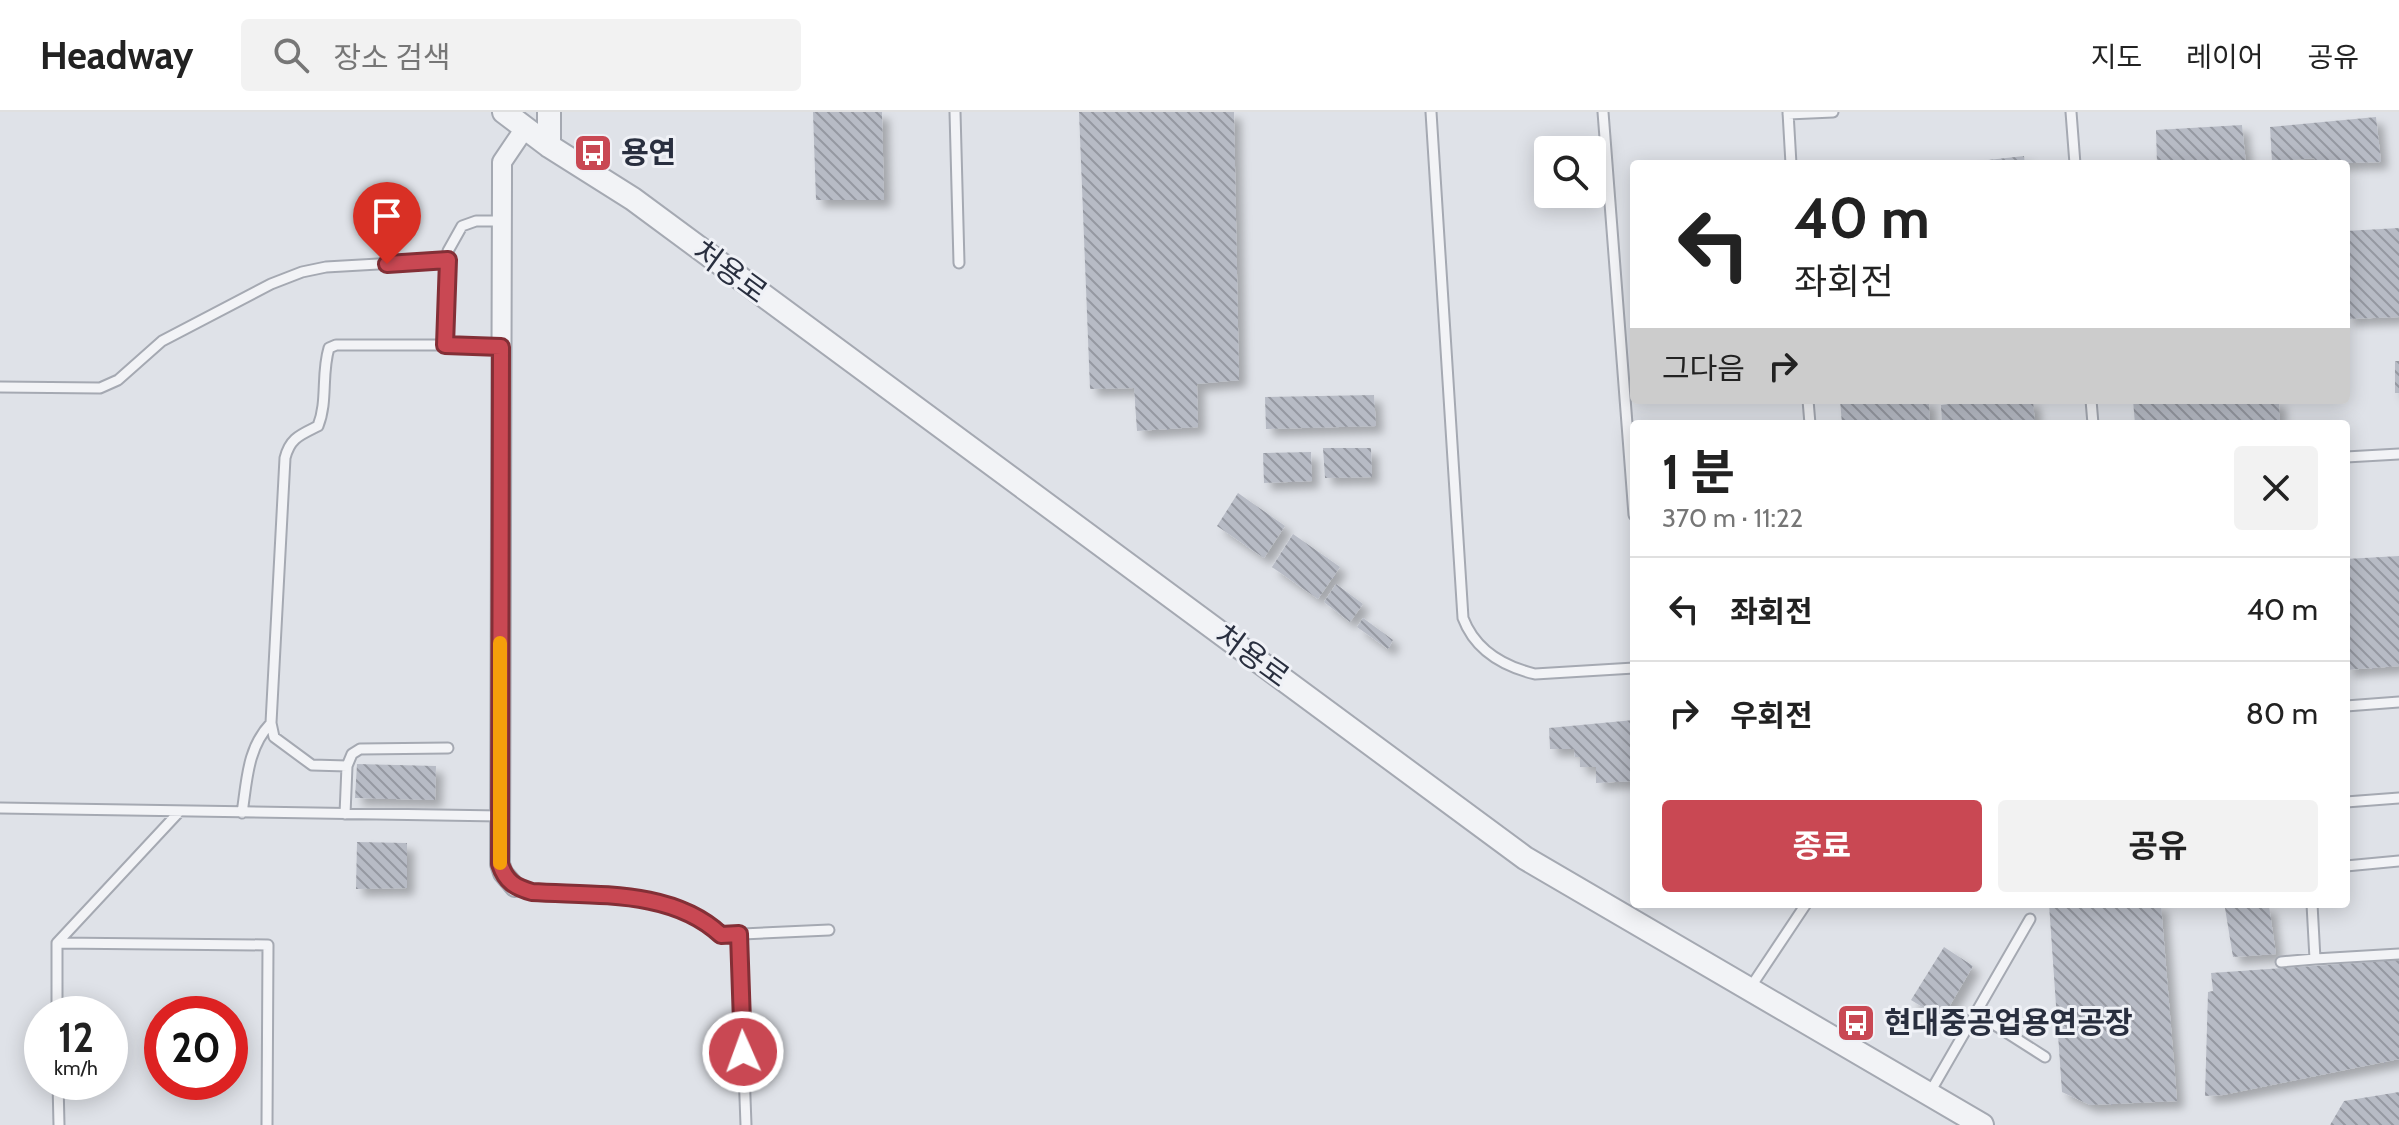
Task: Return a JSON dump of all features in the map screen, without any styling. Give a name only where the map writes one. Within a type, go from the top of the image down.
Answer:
[{"type":"street","name":"처용로","points":[[504,112],[549,146],[633,199],[1525,858],[1982,1125]]},
{"type":"street","points":[[549,112],[549,146]]},
{"type":"street","points":[[515,887],[503,873],[500,864],[502,162],[525,128]]},
{"type":"lane","points":[[955,112],[959,263]]},
{"type":"lane","points":[[1431,112],[1463,618],[1469,634],[1480,649],[1522,671],[1535,674],[1630,668]]},
{"type":"lane","points":[[1603,112],[1630,463]]},
{"type":"lane","points":[[1791,160],[1788,113],[1833,112]]},
{"type":"lane","points":[[2071,112],[2075,160]]},
{"type":"lane","points":[[445,345],[448,251],[462,226],[476,221],[502,221]]},
{"type":"lane","points":[[0,387],[100,388],[118,380],[162,341],[271,284],[302,272],[326,267],[448,260]]},
{"type":"lane","points":[[347,766],[312,765],[274,737],[271,723],[288,446],[295,437],[318,426],[323,414],[325,362],[329,348],[336,345],[501,347]]},
{"type":"lane","points":[[2350,457],[2399,454]]},
{"type":"lane","points":[[2350,706],[2399,702]]},
{"type":"lane","points":[[242,813],[250,756],[261,733],[271,723]]},
{"type":"lane","points":[[345,814],[347,766],[352,754],[360,749],[448,748]]},
{"type":"lane","points":[[2350,802],[2399,798]]},
{"type":"lane","points":[[0,808],[500,816]]},
{"type":"lane","points":[[57,996],[57,943],[179,812]]},
{"type":"lane","points":[[2350,866],[2399,861]]},
{"type":"lane","points":[[515,887],[532,892],[642,899],[693,915],[706,921],[721,935],[829,930]]},
{"type":"lane","points":[[1750,988],[1803,908]]},
{"type":"lane","points":[[2312,908],[2315,959]]},
{"type":"lane","points":[[1929,1094],[2030,919]]},
{"type":"lane","points":[[739,934],[746,1125]]},
{"type":"lane","points":[[57,943],[268,945],[267,1125]]},
{"type":"lane","points":[[2281,962],[2399,954]]},
{"type":"lane","points":[[1976,1013],[2045,1057]]},
{"type":"lane","points":[[58,1100],[59,1125]]},
{"type":"building","points":[[813,112],[882,112],[884,200],[816,200]]},
{"type":"building","points":[[1079,112],[1234,112],[1239,380],[1197,384],[1198,427],[1137,431],[1134,388],[1090,389]]},
{"type":"building","points":[[2376,117],[2381,162],[2350,163],[2350,160],[2314,158],[2272,160],[2270,127]]},
{"type":"building","points":[[2242,125],[2246,160],[2157,160],[2156,130]]},
{"type":"building","points":[[2024,156],[2024,160],[1988,160]]},
{"type":"building","points":[[2399,228],[2399,317],[2350,319],[2350,231]]},
{"type":"building","points":[[2395,361],[2399,361],[2399,393],[2395,393]]},
{"type":"building","points":[[1374,395],[1376,426],[1266,429],[1265,397]]},
{"type":"building","points":[[1840,404],[1929,404],[1930,420],[1842,420]]},
{"type":"building","points":[[2033,404],[2035,420],[1942,420],[1941,405]]},
{"type":"building","points":[[2133,404],[2279,404],[2280,420],[2135,420]]},
{"type":"building","points":[[1323,448],[1371,448],[1372,477],[1325,478]]},
{"type":"building","points":[[1311,452],[1312,481],[1264,483],[1263,453]]},
{"type":"building","points":[[1238,493],[1285,526],[1264,558],[1217,526]]},
{"type":"building","points":[[1293,534],[1340,567],[1318,599],[1272,567]]},
{"type":"building","points":[[2399,556],[2399,666],[2350,670],[2350,559]]},
{"type":"building","points":[[1336,584],[1363,604],[1350,622],[1324,602]]},
{"type":"building","points":[[1363,618],[1393,640],[1388,649],[1357,627]]},
{"type":"building","points":[[1630,720],[1630,781],[1596,783],[1596,767],[1580,767],[1580,757],[1575,757],[1574,749],[1550,749],[1549,728]]},
{"type":"building","points":[[357,764],[436,766],[435,800],[355,798]]},
{"type":"building","points":[[357,842],[407,843],[407,888],[356,889]]},
{"type":"building","points":[[2049,908],[2161,908],[2177,1101],[2090,1105],[2062,1092]]},
{"type":"building","points":[[2225,908],[2269,908],[2276,954],[2233,957]]},
{"type":"building","points":[[1944,947],[1973,966],[1942,1019],[1911,1000]]},
{"type":"building","points":[[2399,960],[2399,1059],[2205,1096],[2208,992],[2213,991],[2211,973]]},
{"type":"building","points":[[2399,1092],[2399,1125],[2330,1125],[2344,1101]]},
{"type":"slow traffic","points":[[500,643],[500,863]]},
{"type":"place","name":"용연","points":[[593,153]]},
{"type":"place","name":"현대중공업용연공장","points":[[1856,1023]]},
{"type":"route","points":[[387,264],[448,260],[445,345],[501,347],[500,864],[503,873],[515,887],[532,892],[642,899],[679,909],[706,921],[721,935],[739,934],[743,1052]]}]
